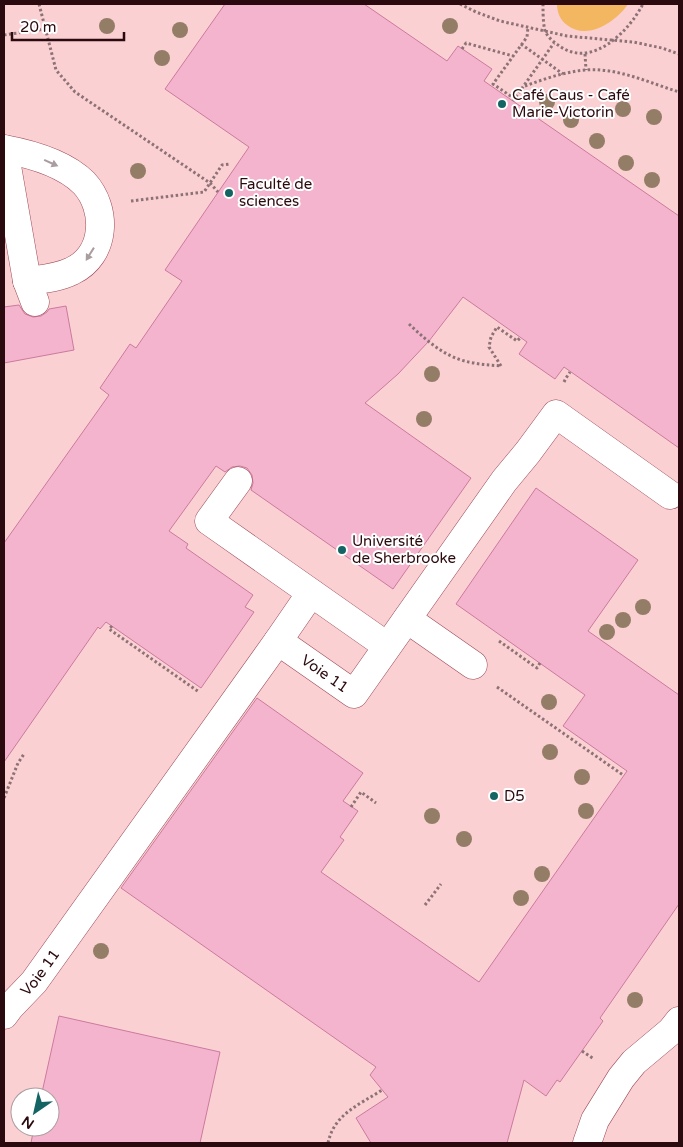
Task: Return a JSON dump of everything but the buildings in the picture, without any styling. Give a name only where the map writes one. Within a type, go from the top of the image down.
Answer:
[{"type":"lane","points":[[4,149],[31,155],[50,162],[74,175],[90,191],[96,200],[100,214],[100,231],[97,242],[86,261],[71,272],[58,276],[31,291],[4,149]]},
{"type":"lane","name":"Voie 11","points":[[4,1016],[34,982],[278,641],[354,694],[504,481],[556,414],[670,495]]},
{"type":"lane","points":[[238,481],[209,521],[388,646]]},
{"type":"lane","points":[[278,641],[312,593]]},
{"type":"lane","points":[[406,619],[473,665]]},
{"type":"lane","points":[[587,1143],[595,1120],[621,1078],[634,1062],[676,1029]]},
{"type":"path","points":[[39,4],[56,70],[75,92],[210,183],[218,192]]},
{"type":"path","points":[[460,4],[500,21],[577,38],[614,40],[647,45],[679,54]]},
{"type":"path","points":[[543,4],[545,31],[549,38],[569,52],[585,54],[614,40],[634,20],[643,4]]},
{"type":"path","points":[[528,27],[527,36],[493,84],[514,100],[554,43]]},
{"type":"path","points":[[4,35],[45,29]]},
{"type":"path","points":[[462,49],[466,43],[513,56]]},
{"type":"path","points":[[521,44],[564,74]]},
{"type":"path","points":[[585,54],[586,70]]},
{"type":"path","points":[[525,86],[564,74],[586,70],[604,70],[617,72],[679,92]]},
{"type":"path","points":[[125,202],[204,192],[222,166],[230,164]]},
{"type":"path","points":[[409,324],[436,348],[475,364],[501,366],[489,347],[490,337],[497,327],[517,341],[520,337]]},
{"type":"path","points":[[566,378],[570,372]]},
{"type":"path","points":[[112,626],[109,629],[202,694]]},
{"type":"path","points":[[503,644],[537,668],[540,663]]},
{"type":"path","points":[[496,687],[623,775]]},
{"type":"path","points":[[4,798],[18,763],[24,754]]},
{"type":"path","points":[[351,807],[361,792],[376,803]]},
{"type":"path","points":[[425,905],[441,884]]},
{"type":"path","points":[[582,1051],[592,1058]]},
{"type":"path","points":[[328,1143],[333,1129],[343,1115],[382,1090]]},
{"type":"shaded area","name":"Université de Sherbrooke","points":[[4,4],[679,4],[679,1143],[4,1143]]},
{"type":"shaded area","points":[[557,4],[628,4],[609,23],[592,30],[583,31],[575,29],[562,21]]},
{"type":"place","name":"Café Caus - Café Marie-Victorin","points":[[502,104]]},
{"type":"place","name":"Faculté de sciences","points":[[229,193]]},
{"type":"place","name":"Université de Sherbrooke","points":[[342,550]]},
{"type":"place","name":"D5","points":[[494,796]]}]
